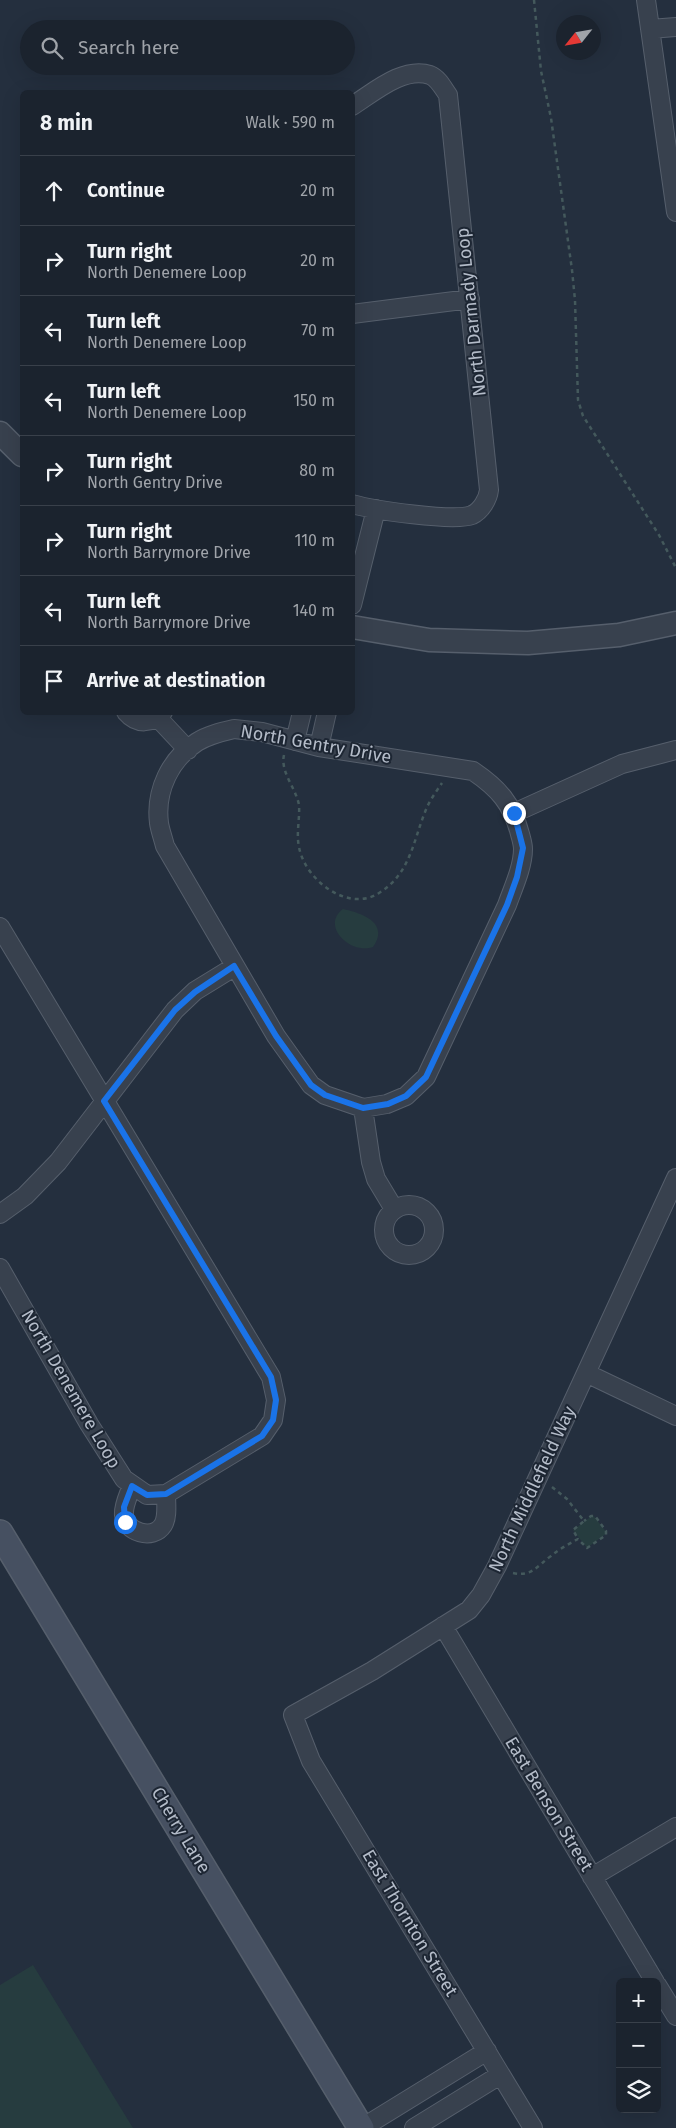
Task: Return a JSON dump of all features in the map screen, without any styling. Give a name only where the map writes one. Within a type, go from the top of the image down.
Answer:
[{"type":"main road","name":"Cherry Lane","points":[[0,1533],[361,2128]]},
{"type":"street","points":[[646,0],[676,212]]},
{"type":"street","points":[[650,29],[676,27]]},
{"type":"street","name":"North Darmady Loop","points":[[355,104],[397,78],[412,74],[430,75],[438,80],[448,95],[489,490],[488,498],[474,514],[456,518],[355,507]]},
{"type":"street","points":[[355,314],[470,299]]},
{"type":"street","points":[[0,433],[20,453]]},
{"type":"street","points":[[355,593],[376,509]]},
{"type":"street","points":[[355,628],[428,640],[528,643],[619,635],[676,623]]},
{"type":"street","points":[[129,715],[136,721],[144,722],[161,715],[188,750]]},
{"type":"street","points":[[290,747],[301,715]]},
{"type":"street","points":[[319,747],[326,715]]},
{"type":"street","name":"North Gentry Drive","points":[[363,1108],[325,1095],[311,1085],[276,1036],[165,846],[159,822],[160,788],[169,770],[197,742],[214,734],[234,729],[262,732],[290,747],[319,747],[473,770],[491,783],[514,813]]},
{"type":"street","points":[[394,1209],[376,1179],[371,1162],[363,1108],[388,1104],[406,1096],[426,1077],[507,905],[517,877],[523,848],[514,813],[622,764],[676,750]]},
{"type":"street","points":[[0,926],[271,1377],[276,1400],[273,1420],[262,1436],[166,1494],[166,1514],[163,1525],[158,1530],[144,1534],[132,1530],[125,1522],[124,1507],[132,1486]]},
{"type":"street","points":[[0,1214],[25,1196],[58,1162],[175,1010],[195,992],[234,966]]},
{"type":"street","name":"North Middlefield Way","points":[[293,1715],[372,1671],[443,1626],[468,1610],[481,1595],[676,1178]]},
{"type":"street","name":"North Denemere Loop","points":[[0,1268],[89,1424],[124,1479],[147,1495],[166,1494]]},
{"type":"street","points":[[586,1373],[676,1416]]},
{"type":"street","name":"East Benson Street","points":[[443,1626],[653,1978]]},
{"type":"street","name":"East Thornton Street","points":[[293,1715],[311,1761],[533,2128]]},
{"type":"street","points":[[592,1877],[676,1827]]},
{"type":"street","points":[[661,1992],[676,2016]]},
{"type":"street","points":[[361,2128],[487,2051]]},
{"type":"street","points":[[414,2128],[500,2075]]},
{"type":"path","points":[[534,0],[541,71],[551,118],[573,277],[578,400],[583,416],[659,535],[676,568]]},
{"type":"path","points":[[290,747],[284,767],[296,793],[299,806],[298,834],[303,861],[321,883],[345,898],[368,898],[379,893],[401,872],[416,844],[425,810],[443,781]]},
{"type":"path","points":[[552,1487],[567,1499],[584,1521]]},
{"type":"path","points":[[591,1516],[595,1516],[607,1533],[586,1548],[578,1539],[573,1530],[591,1516]]},
{"type":"path","points":[[513,1573],[531,1573],[551,1556],[578,1539]]},
{"type":"green space","points":[[343,909],[365,916],[376,925],[378,932],[373,947],[356,947],[341,937],[335,923],[337,916]]},
{"type":"green space","points":[[593,1515],[607,1533],[587,1548],[573,1530]]},
{"type":"green space","points":[[33,1965],[133,2128],[0,2128],[0,1985]]},
{"type":"route","points":[[125,1522],[124,1507],[132,1486],[147,1495],[166,1494],[262,1436],[273,1420],[276,1400],[271,1377],[104,1101],[175,1010],[195,992],[234,966],[276,1036],[311,1085],[325,1095],[363,1108],[388,1104],[406,1096],[426,1077],[507,905],[517,877],[523,848],[514,813]]}]
